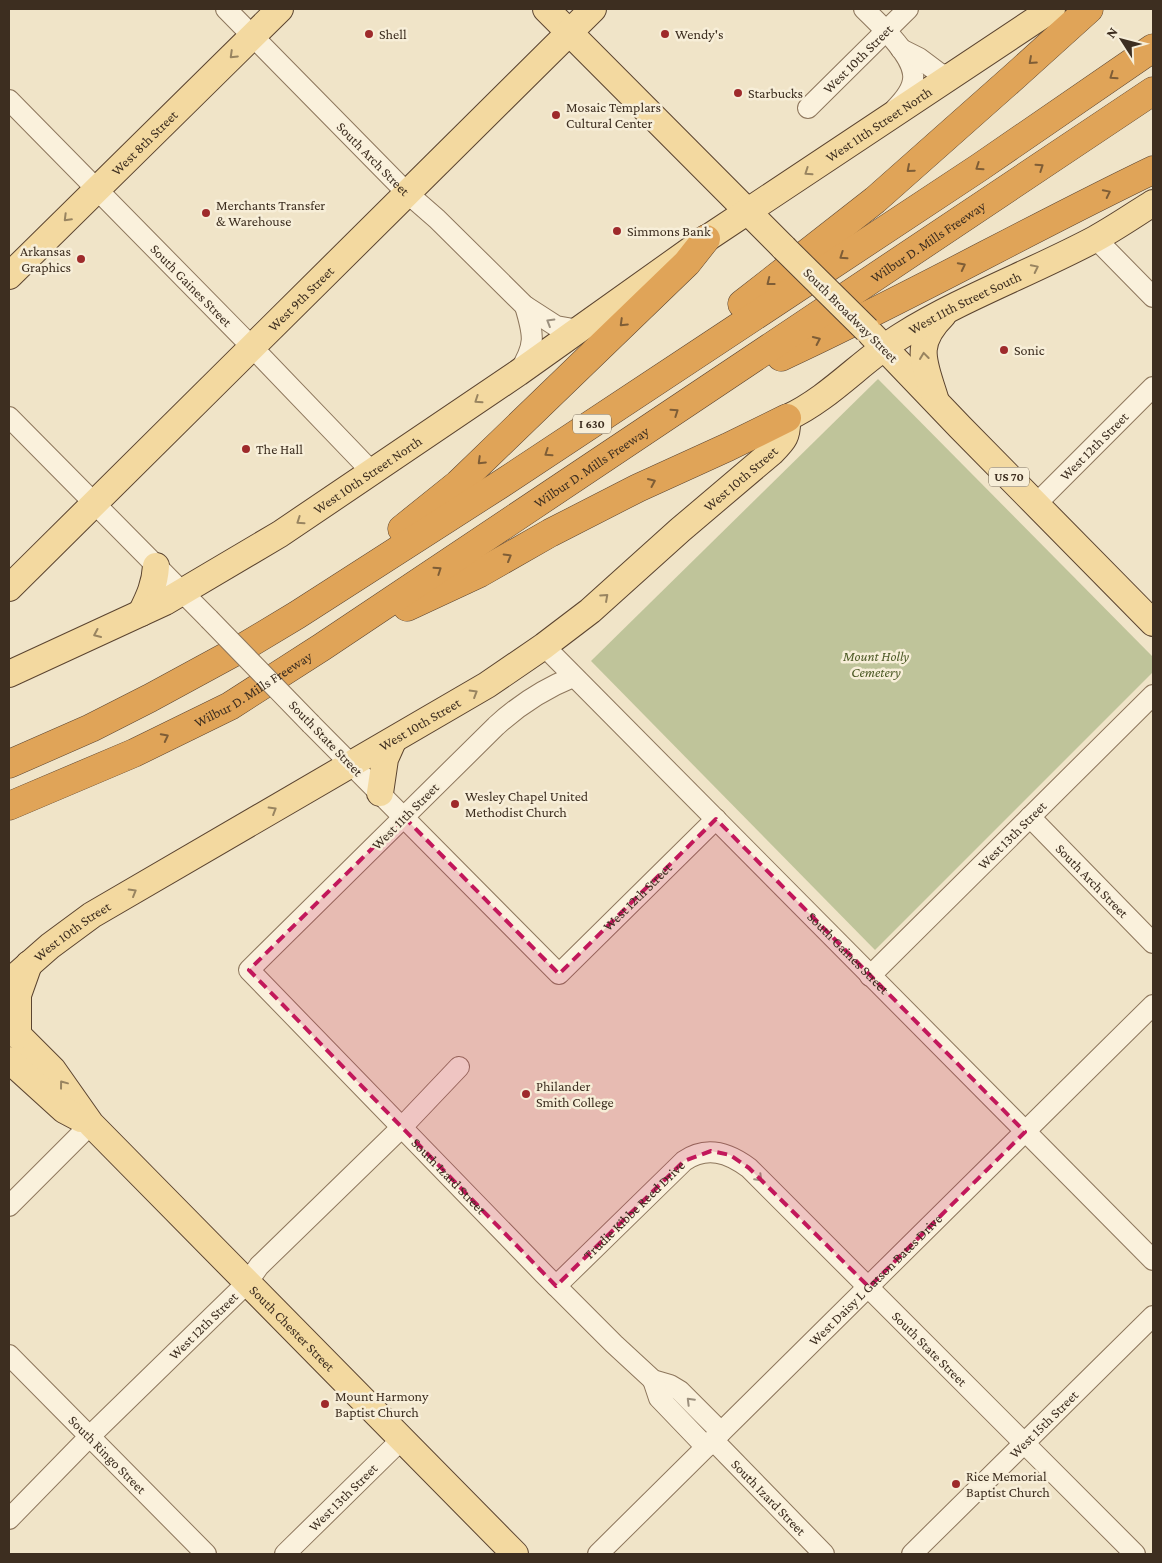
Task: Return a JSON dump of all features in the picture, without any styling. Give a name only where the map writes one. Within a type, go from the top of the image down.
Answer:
[{"type":"highway","points":[[579,432],[875,200],[1089,9]]},
{"type":"highway","name":"I 630","points":[[9,764],[91,728],[242,648],[297,615],[579,432],[980,167],[1153,48]]},
{"type":"highway","name":"Wilbur D. Mills Freeway","points":[[9,806],[134,753],[230,706],[322,648],[1153,91]]},
{"type":"highway","points":[[709,390],[828,335],[1153,170]]},
{"type":"highway","points":[[297,615],[458,484],[687,263],[706,240]]},
{"type":"highway","points":[[322,648],[480,574],[550,533],[638,488],[787,418]]},
{"type":"highway","points":[[9,754],[91,728]]},
{"type":"highway","points":[[9,819],[134,753]]},
{"type":"main road","name":"West 8th Street","points":[[9,276],[280,9]]},
{"type":"main road","name":"South Broadway Street","points":[[546,9],[875,339],[1153,622]]},
{"type":"main road","name":"West 9th Street","points":[[9,588],[406,192],[593,9]]},
{"type":"main road","name":"West 11th Street North","points":[[706,240],[1052,9]]},
{"type":"main road","name":"West 11th Street South","points":[[787,418],[802,411],[835,387],[875,339],[914,328],[1095,238],[1153,203]]},
{"type":"main road","name":"West 10th Street North","points":[[9,674],[182,592],[280,534],[518,373],[706,240]]},
{"type":"main road","points":[[937,403],[924,361],[923,347],[931,329],[948,310]]},
{"type":"main road","name":"West 10th Street","points":[[9,982],[29,963],[92,915],[350,764],[393,741],[487,685],[544,646],[590,611],[680,530],[772,452],[785,438],[787,418]]},
{"type":"main road","points":[[141,613],[152,593],[156,566]]},
{"type":"main road","points":[[380,793],[385,759],[393,741]]},
{"type":"main road","points":[[14,1031],[18,995],[29,963]]},
{"type":"main road","name":"South Chester Street","points":[[14,1031],[53,1070],[91,1124],[515,1554]]},
{"type":"main road","name":"South Chester Street","points":[[9,1060],[64,1110],[91,1124]]},
{"type":"street","name":"South Arch Street","points":[[226,9],[406,192],[437,219],[525,306],[556,326],[579,330]]},
{"type":"street","points":[[864,9],[901,49],[913,72],[910,88],[905,99],[880,124]]},
{"type":"street","name":"West 10th Street","points":[[808,108],[908,9]]},
{"type":"street","points":[[901,49],[919,58],[939,73],[944,75],[957,72]]},
{"type":"street","name":"South Gaines Street","points":[[9,100],[372,472]]},
{"type":"street","points":[[1095,238],[1153,297]]},
{"type":"street","name":"South Arch Street","points":[[518,373],[528,357],[532,341],[532,329],[525,306]]},
{"type":"street","name":"West 12th Street","points":[[1036,504],[1153,387]]},
{"type":"street","name":"South State Street","points":[[9,417],[559,974]]},
{"type":"street","name":"South Gaines Street","points":[[544,646],[1153,1260]]},
{"type":"street","name":"West 11th Street","points":[[249,970],[513,710],[532,697],[574,677]]},
{"type":"street","name":"West 13th Street","points":[[870,976],[1153,695]]},
{"type":"street","name":"South Arch Street","points":[[1030,817],[1153,944]]},
{"type":"street","name":"West 12th Street","points":[[559,974],[716,819]]},
{"type":"street","name":"South Izard Street","points":[[249,970],[556,1286],[653,1380],[659,1398],[713,1439],[824,1554]]},
{"type":"street","name":"West Daisy L Gatson Bates Drive","points":[[598,1554],[1153,1005]]},
{"type":"street","name":"West 12th Street","points":[[9,1519],[90,1436],[247,1283],[259,1266],[402,1127],[459,1067]]},
{"type":"street","points":[[9,1206],[91,1124]]},
{"type":"street","name":"Trudie Kibbe Reed Drive","points":[[556,1286],[684,1161],[700,1152],[719,1152]]},
{"type":"street","name":"South State Street","points":[[719,1152],[730,1156],[749,1168],[1135,1554]]},
{"type":"street","name":"West 15th Street","points":[[912,1554],[1153,1316]]},
{"type":"street","name":"South Ringo Street","points":[[9,1354],[206,1554]]},
{"type":"street","name":"West 13th Street","points":[[285,1554],[401,1440]]},
{"type":"highlighted area","points":[[404,817],[559,974],[716,819],[1025,1132],[869,1287],[749,1168],[730,1155],[711,1151],[684,1161],[556,1286],[249,970]]},
{"type":"green space","name":"Mount Holly Cemetery","points":[[878,379],[1153,657],[1153,672],[875,950],[591,661]]},
{"type":"place","name":"Shell","points":[[369,34]]},
{"type":"place","name":"Wendy's","points":[[665,34]]},
{"type":"place","name":"Starbucks","points":[[738,93]]},
{"type":"place","name":"Mosaic Templars Cultural Center","points":[[556,115]]},
{"type":"place","name":"Merchants Transfer & Warehouse","points":[[206,213]]},
{"type":"place","name":"Simmons Bank","points":[[617,231]]},
{"type":"place","name":"Arkansas Graphics","points":[[81,259]]},
{"type":"place","name":"Sonic","points":[[1004,350]]},
{"type":"place","name":"The Hall","points":[[246,449]]},
{"type":"place","name":"Wesley Chapel United Methodist Church","points":[[455,804]]},
{"type":"place","name":"Philander Smith College","points":[[526,1094]]},
{"type":"place","name":"Mount Harmony Baptist Church","points":[[325,1404]]},
{"type":"place","name":"Rice Memorial Baptist Church","points":[[956,1484]]}]
